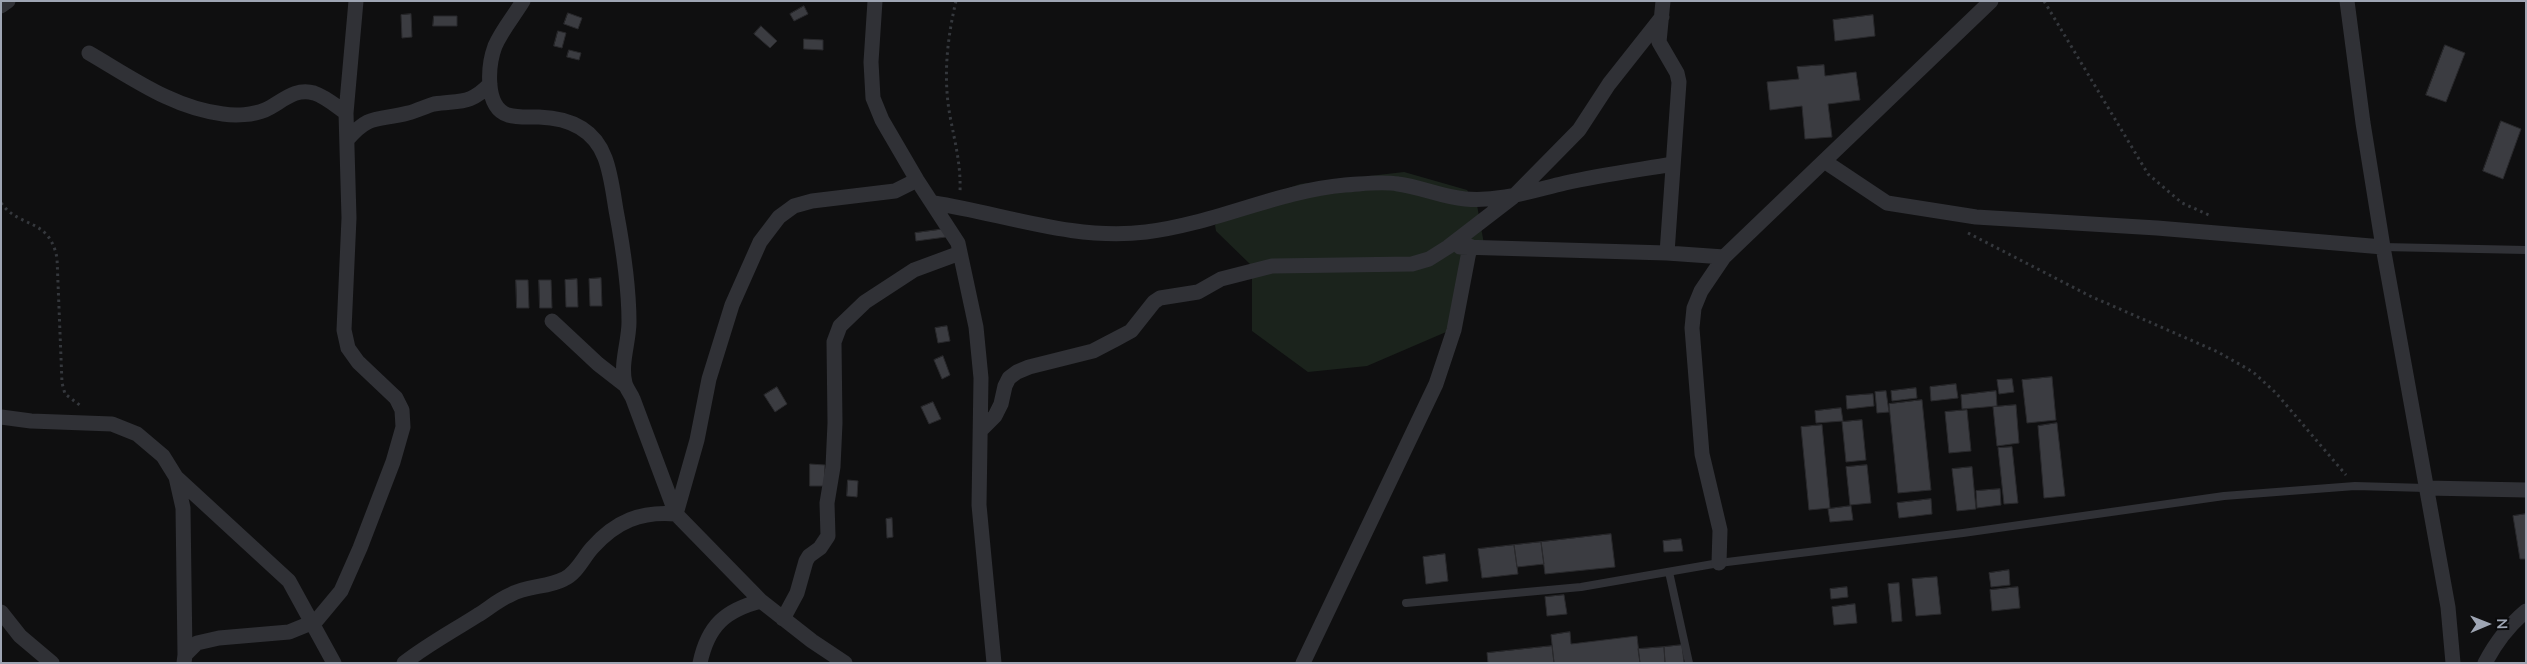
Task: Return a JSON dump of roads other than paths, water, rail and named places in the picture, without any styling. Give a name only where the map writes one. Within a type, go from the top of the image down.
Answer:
[{"type":"street","points":[[1,6],[8,1]]},
{"type":"street","points":[[184,659],[197,643],[212,639],[289,632],[311,623],[341,591],[349,574],[393,462],[403,427],[402,410],[396,398],[358,362],[348,348],[344,330],[349,218],[346,113],[356,1]]},
{"type":"street","points":[[523,1],[495,46],[490,84],[493,97],[505,114],[511,116],[564,119],[583,130],[596,142],[604,156],[622,241],[628,289],[630,324],[624,368],[625,385]]},
{"type":"street","points":[[875,1],[871,62],[873,98],[882,120],[917,180],[934,203],[958,243],[976,327],[981,378],[979,505],[994,663]]},
{"type":"street","points":[[1663,1],[1660,43],[1677,73],[1679,82],[1667,253]]},
{"type":"street","points":[[1719,563],[1720,530],[1702,454],[1692,333],[1694,308],[1701,291],[1724,257],[1991,1]]},
{"type":"street","points":[[2347,1],[2363,123],[2383,247],[2448,607],[2453,663]]},
{"type":"street","points":[[981,430],[995,416],[1009,378],[1017,372],[1029,367],[1093,351],[1131,331],[1154,302],[1160,298],[1198,292],[1221,279],[1255,269],[1272,266],[1412,264],[1428,259],[1448,247],[1512,197],[1579,130],[1609,84],[1662,17]]},
{"type":"street","points":[[89,52],[152,91],[180,104],[204,111],[226,114],[251,113],[266,109],[290,95],[305,91],[329,100],[346,113]]},
{"type":"street","points":[[347,140],[357,128],[370,120],[408,113],[431,105],[468,101],[481,94],[490,84]]},
{"type":"street","points":[[1824,161],[1887,203],[1976,217],[2157,228],[2383,247]]},
{"type":"street","points":[[934,203],[1086,234],[1117,234],[1148,232],[1220,216],[1325,187],[1380,182],[1399,184],[1464,199],[1512,197],[1565,183],[1674,164]]},
{"type":"street","points":[[676,514],[697,440],[709,379],[732,305],[760,242],[779,217],[794,206],[812,201],[895,190],[917,180]]},
{"type":"street","points":[[1448,247],[1470,246],[1667,253],[1724,257]]},
{"type":"street","points":[[1303,663],[1436,384],[1454,330],[1470,246]]},
{"type":"street","points":[[782,619],[797,592],[806,561],[809,556],[820,548],[828,536],[827,503],[833,467],[835,423],[834,342],[840,326],[865,302],[914,270],[960,253]]},
{"type":"street","points":[[552,321],[598,364],[625,385],[634,399],[676,514],[782,619],[845,663]]},
{"type":"street","points":[[1,417],[112,424],[137,434],[163,456],[176,477],[289,580],[334,663]]},
{"type":"street","points":[[176,477],[183,508],[184,659]]},
{"type":"street","points":[[2426,488],[2526,490]]},
{"type":"street","points":[[404,663],[438,638],[511,594],[551,585],[566,578],[580,565],[592,548],[612,530],[631,518],[656,512],[676,514]]},
{"type":"street","points":[[700,663],[711,632],[725,616],[740,606],[762,601]]},
{"type":"street","points":[[2485,663],[2512,622],[2526,611]]},
{"type":"street","points":[[1,612],[20,636],[52,663]]},
{"type":"lane","points":[[2383,247],[2526,250]]},
{"type":"lane","points":[[1406,603],[1581,588],[1719,563],[1963,533],[2224,496],[2355,486],[2426,488]]},
{"type":"lane","points":[[1669,572],[1689,663]]}]
